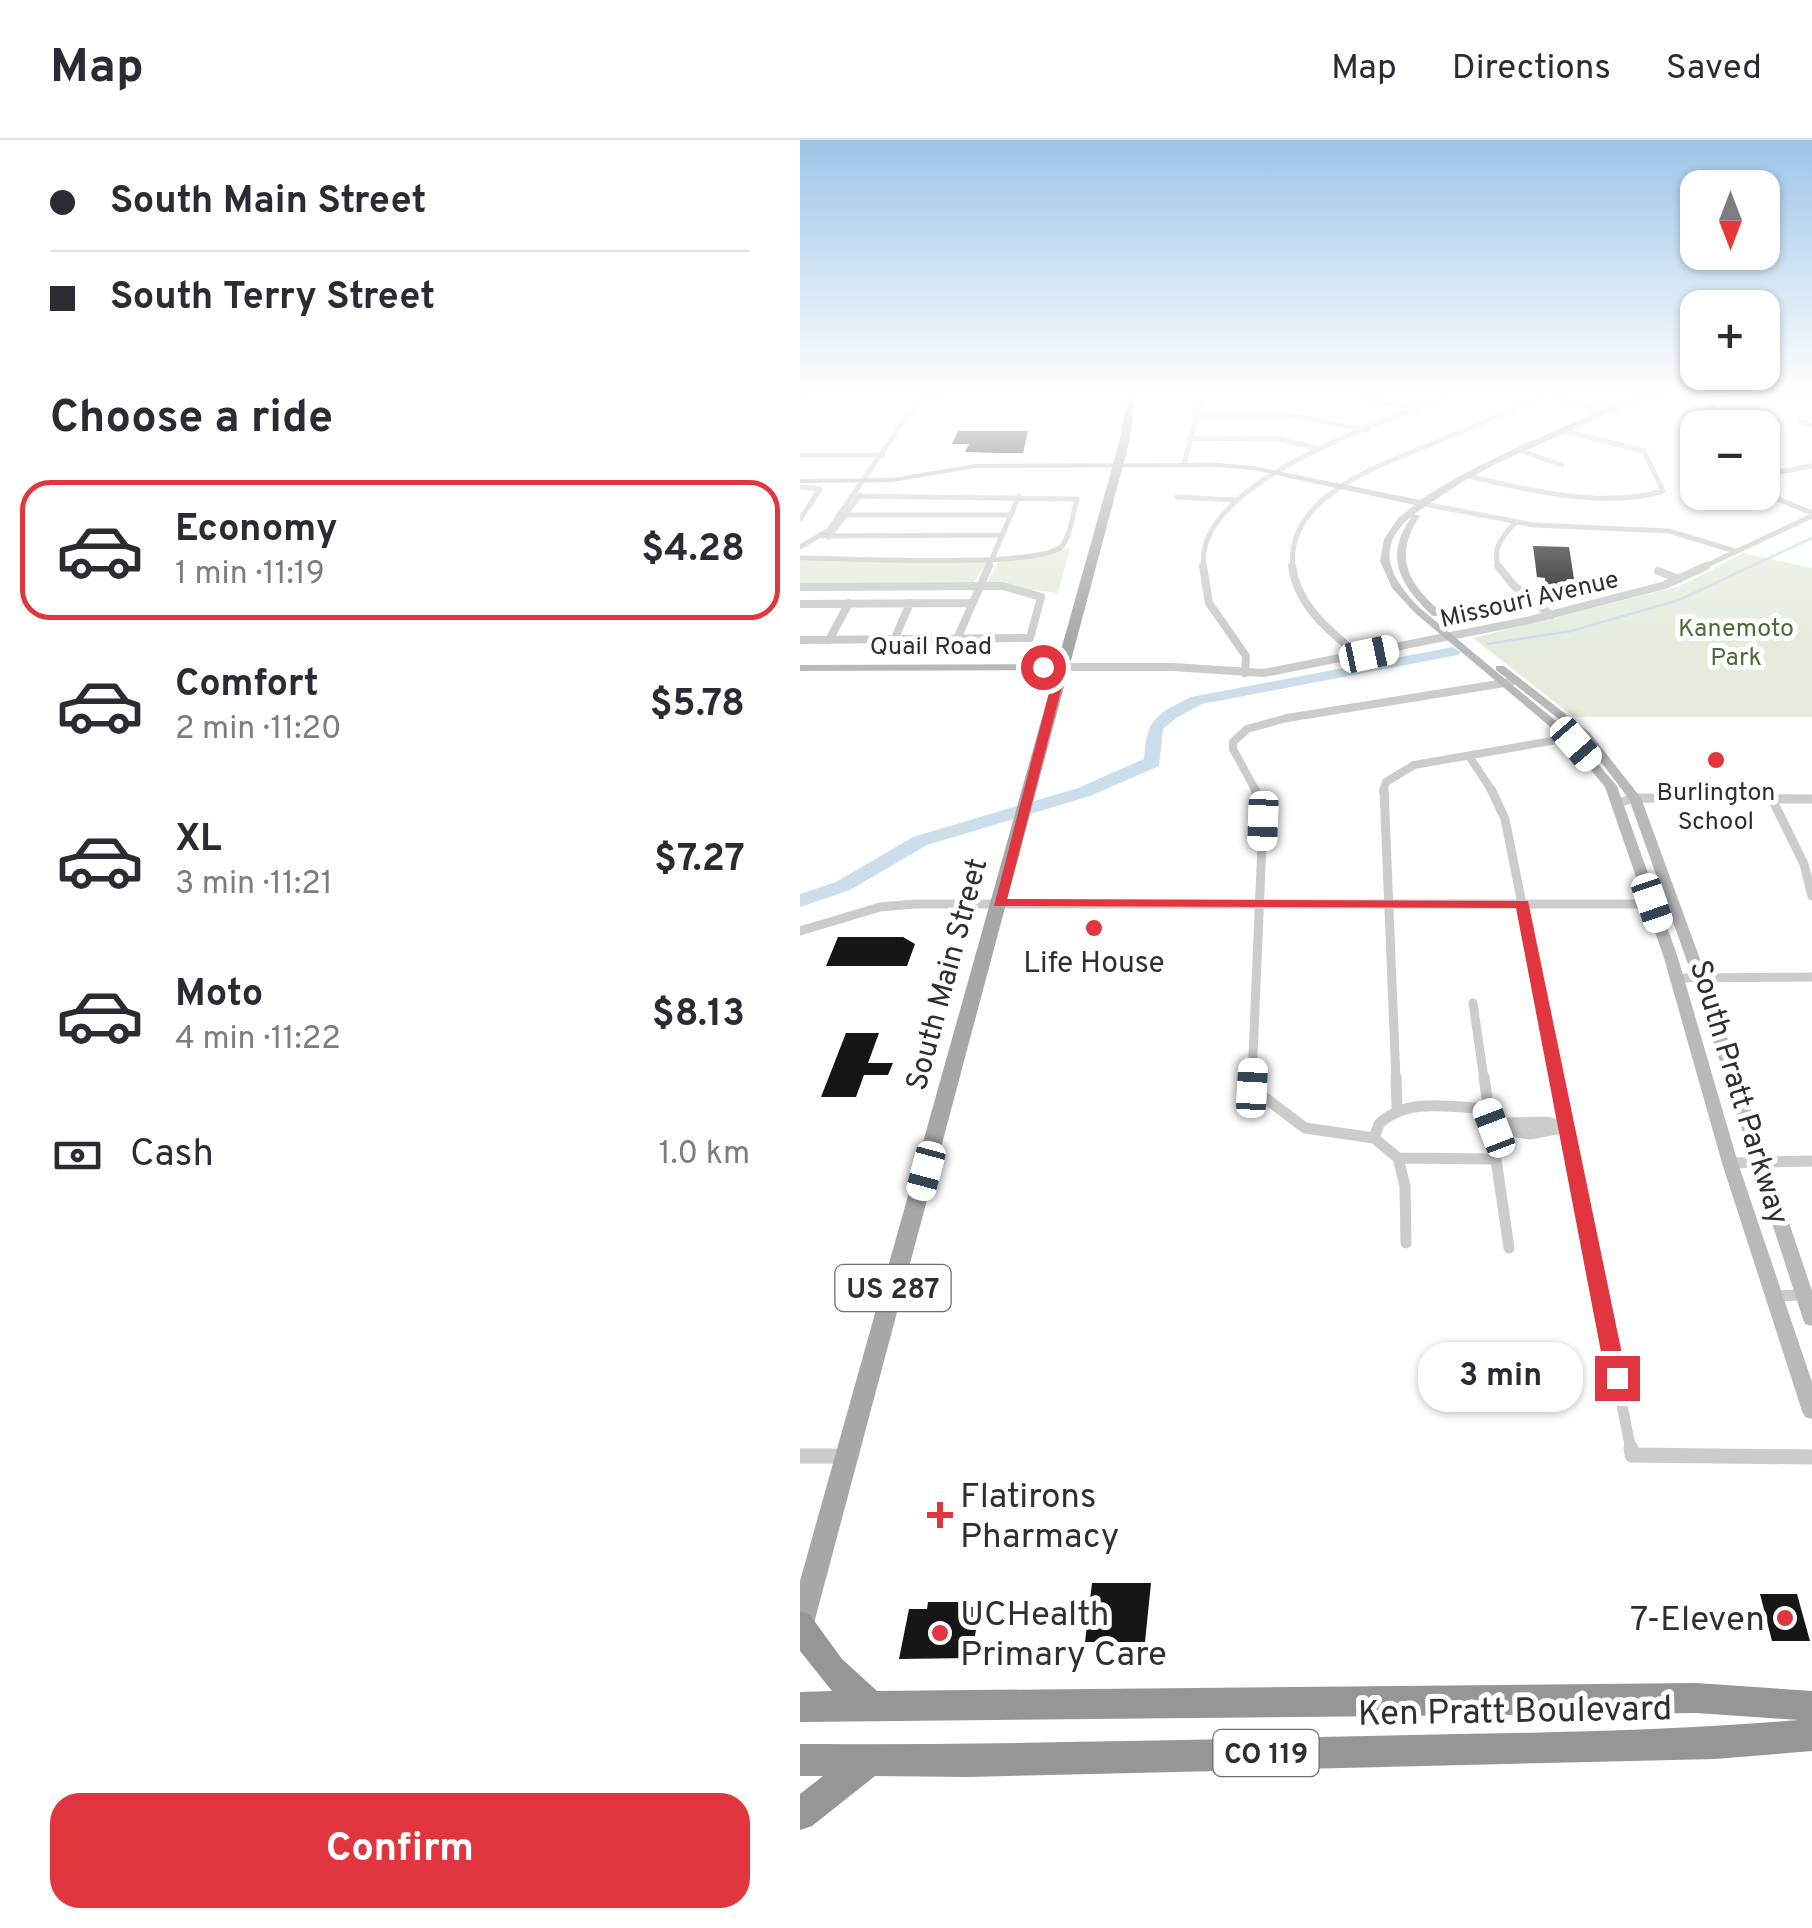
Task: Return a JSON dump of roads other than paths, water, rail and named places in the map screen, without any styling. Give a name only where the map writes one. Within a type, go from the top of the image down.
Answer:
[{"type":"highway","points":[[800,1626],[820,1659],[845,1686],[873,1706]]},
{"type":"highway","name":"Ken Pratt Boulevard","points":[[800,1707],[1696,1698],[1812,1706]]},
{"type":"highway","name":"Ken Pratt Boulevard","points":[[800,1760],[1444,1750],[1715,1742],[1812,1735]]},
{"type":"highway","points":[[800,1814],[824,1791],[870,1760]]},
{"type":"main road","name":"South Main Street","points":[[800,1626],[1114,477]]},
{"type":"street","points":[[801,550],[828,536],[855,496],[866,487],[867,477]]},
{"type":"street","points":[[800,484],[911,477]]},
{"type":"street","points":[[1245,673],[1246,656],[1211,614],[1200,564],[1206,539],[1234,500],[1264,477]]},
{"type":"street","points":[[1297,477],[1515,522],[1669,531],[1735,551]]},
{"type":"street","points":[[1359,656],[1306,604],[1290,564],[1300,526],[1322,501],[1363,477]]},
{"type":"street","name":"South Pratt Parkway","points":[[1473,477],[1424,504],[1388,538],[1384,563],[1396,589],[1511,682],[1570,738],[1611,786],[1677,978],[1730,1164],[1812,1411]]},
{"type":"street","points":[[1476,477],[1545,494],[1644,497],[1664,491],[1657,477]]},
{"type":"street","points":[[800,484],[820,490],[800,518]]},
{"type":"street","points":[[801,550],[994,558],[1058,549],[1077,499],[855,496]]},
{"type":"street","points":[[957,639],[1018,496]]},
{"type":"street","points":[[1177,497],[1234,500]]},
{"type":"street","points":[[1780,500],[1812,515]]},
{"type":"street","points":[[843,515],[1011,515]]},
{"type":"street","name":"Missouri Avenue","points":[[1062,667],[1277,672],[1359,656],[1551,615],[1680,579],[1812,515]]},
{"type":"street","points":[[1515,522],[1498,540],[1494,558],[1518,591],[1551,615]]},
{"type":"street","points":[[828,536],[1003,535]]},
{"type":"street","points":[[1658,571],[1680,579]]},
{"type":"street","points":[[800,587],[979,586],[1009,588],[1041,597],[1030,638],[800,640]]},
{"type":"street","points":[[829,640],[848,603]]},
{"type":"street","points":[[894,640],[910,603]]},
{"type":"street","points":[[800,604],[972,604]]},
{"type":"street","name":"Quail Road","points":[[800,668],[1062,667]]},
{"type":"street","points":[[1406,1243],[1405,1186],[1398,1158],[1374,1138],[1305,1128],[1252,1088],[1261,803],[1233,749],[1238,734],[1287,718],[1511,682]]},
{"type":"street","name":"South Pratt Parkway","points":[[1511,682],[1586,736],[1636,798],[1808,1295],[1812,1319]]},
{"type":"street","points":[[1397,1108],[1391,903],[1382,794],[1386,782],[1414,765],[1586,736]]},
{"type":"street","points":[[1469,756],[1500,804],[1632,1456],[1812,1457]]},
{"type":"street","points":[[1618,803],[1636,798],[1812,799]]},
{"type":"street","points":[[1772,800],[1804,864],[1812,896]]},
{"type":"street","points":[[800,931],[880,907],[999,903],[1674,904]]},
{"type":"street","points":[[1677,978],[1812,977]]},
{"type":"street","points":[[1474,1003],[1509,1248]]},
{"type":"street","points":[[1374,1138],[1375,1127],[1384,1115],[1397,1108],[1487,1109]]},
{"type":"street","points":[[1494,1128],[1507,1123],[1546,1122],[1567,1127]]},
{"type":"street","points":[[1398,1158],[1494,1160]]},
{"type":"street","points":[[1730,1164],[1812,1161]]},
{"type":"street","points":[[1773,1296],[1808,1295]]},
{"type":"street","points":[[800,1456],[846,1456]]},
{"type":"waterway","points":[[1487,644],[1571,631],[1679,600],[1812,538]]},
{"type":"waterway","points":[[800,901],[843,886],[920,841],[1084,792],[1153,762],[1155,728],[1170,714],[1197,700],[1453,652]]},
{"type":"place","name":"Burlington School","points":[[1716,760]]},
{"type":"place","name":"Life House","points":[[1094,928]]},
{"type":"place","name":"Flatirons Pharmacy","points":[[940,1515]]},
{"type":"place","name":"7-Eleven","points":[[1785,1618]]},
{"type":"place","name":"UCHealth Primary Care","points":[[940,1633]]},
{"type":"park label","name":"Kanemoto Park","points":[[1736,642]]}]
